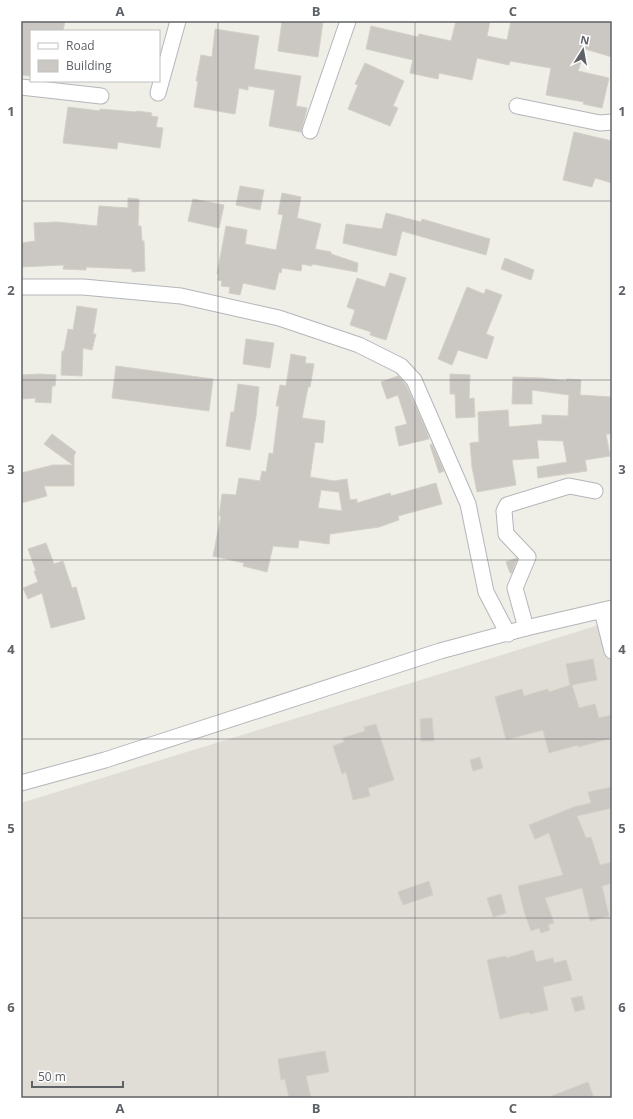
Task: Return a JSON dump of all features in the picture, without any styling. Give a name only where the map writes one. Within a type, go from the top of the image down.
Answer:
[{"type":"street","points":[[158,93],[178,21]]},
{"type":"street","points":[[310,131],[348,21]]},
{"type":"street","points":[[21,87],[101,96]]},
{"type":"street","points":[[517,106],[600,123],[612,122]]},
{"type":"street","points":[[21,287],[83,287],[181,296],[279,318],[359,346],[401,366],[414,380],[468,504],[486,592],[508,634]]},
{"type":"street","points":[[526,628],[515,588],[528,557],[506,534],[504,511],[507,505],[569,486],[595,491]]},
{"type":"street","points":[[21,783],[105,760],[440,651],[526,628],[607,610],[612,651]]},
{"type":"shaded area","points":[[612,621],[612,1098],[21,1098],[21,803]]},
{"type":"building","points":[[21,21],[39,23],[39,21],[65,21],[63,30],[30,30],[30,76],[21,75]]},
{"type":"building","points":[[282,21],[323,21],[318,57],[278,51]]},
{"type":"building","points":[[456,21],[490,21],[487,36],[507,40],[511,21],[612,21],[612,57],[585,49],[578,71],[609,78],[602,108],[583,104],[584,102],[546,95],[551,68],[510,61],[509,65],[477,58],[472,80],[439,73],[438,79],[410,73],[413,60],[366,49],[371,26],[418,37],[419,34],[451,41]]},
{"type":"building","points":[[215,29],[259,36],[254,69],[301,76],[296,106],[307,108],[301,132],[269,126],[275,90],[248,86],[248,90],[239,88],[235,114],[194,107],[198,81],[196,81],[201,55],[212,57]]},
{"type":"building","points":[[365,63],[404,81],[393,106],[398,108],[390,126],[348,109],[358,85],[355,84]]},
{"type":"building","points":[[68,107],[100,111],[100,109],[152,113],[151,116],[158,117],[156,127],[163,128],[160,148],[118,142],[117,149],[63,143]]},
{"type":"building","points":[[574,132],[612,141],[612,183],[595,178],[592,187],[563,180]]},
{"type":"building","points":[[240,186],[264,190],[260,210],[236,205]]},
{"type":"building","points":[[282,193],[301,197],[297,218],[321,224],[315,249],[331,252],[331,254],[358,263],[357,272],[312,264],[312,266],[302,264],[301,271],[282,268],[281,273],[279,272],[275,290],[243,283],[240,295],[229,293],[230,287],[221,286],[222,281],[218,280],[219,274],[217,274],[226,226],[247,230],[245,244],[276,250],[283,215],[278,214]]},
{"type":"building","points":[[128,198],[139,199],[138,226],[141,226],[142,241],[144,241],[145,271],[132,272],[132,269],[86,267],[86,270],[63,269],[64,265],[21,267],[21,243],[35,241],[34,223],[57,222],[97,226],[99,206],[128,208]]},
{"type":"building","points":[[193,199],[224,205],[219,228],[188,221]]},
{"type":"building","points":[[386,213],[421,222],[422,219],[490,239],[486,255],[402,231],[396,256],[343,243],[346,224],[382,229]]},
{"type":"building","points":[[505,258],[534,270],[531,280],[501,269]]},
{"type":"building","points":[[390,273],[406,278],[386,340],[370,335],[371,332],[350,325],[355,310],[347,307],[357,278],[385,287]]},
{"type":"building","points":[[467,287],[484,294],[486,289],[502,295],[486,334],[494,337],[487,359],[458,350],[452,365],[438,359]]},
{"type":"building","points":[[77,306],[97,309],[93,334],[96,334],[92,350],[83,348],[82,376],[61,375],[62,351],[64,351],[68,329],[73,330]]},
{"type":"building","points":[[246,339],[274,343],[270,368],[243,364]]},
{"type":"building","points":[[291,354],[306,357],[305,363],[314,364],[302,418],[325,421],[323,443],[315,442],[310,477],[334,481],[347,479],[350,500],[357,499],[357,503],[390,493],[391,496],[436,483],[442,504],[398,516],[399,520],[379,527],[330,534],[329,544],[299,540],[298,548],[273,546],[267,572],[243,566],[244,563],[213,556],[221,516],[219,516],[222,494],[236,495],[239,478],[260,481],[262,471],[266,472],[269,453],[273,454],[279,406],[276,406],[280,385],[286,386]],"holes":[[[321,490],[339,492],[342,511],[318,508]]]},
{"type":"building","points":[[116,366],[213,379],[209,411],[112,398]]},
{"type":"building","points":[[450,374],[470,375],[469,399],[474,398],[475,417],[456,418],[455,394],[450,394]]},
{"type":"building","points":[[21,375],[56,375],[55,386],[52,386],[51,403],[35,402],[36,398],[21,399]]},
{"type":"building","points":[[398,376],[406,385],[429,439],[399,446],[395,427],[407,424],[398,395],[387,399],[381,382]]},
{"type":"building","points":[[513,377],[566,381],[567,379],[581,380],[580,395],[612,397],[612,434],[606,434],[610,456],[585,460],[587,471],[538,478],[537,467],[567,462],[563,441],[537,440],[539,458],[512,460],[516,485],[477,492],[472,467],[470,443],[479,442],[478,412],[508,410],[509,427],[542,424],[542,415],[568,416],[569,395],[532,390],[532,404],[512,404]]},
{"type":"building","points":[[238,384],[259,387],[250,450],[226,446],[231,412],[234,412]]},
{"type":"building","points":[[52,434],[76,452],[74,455],[74,486],[44,486],[47,496],[21,503],[21,473],[53,465],[73,465],[44,444]]},
{"type":"building","points":[[432,444],[444,471],[439,473],[430,445]]},
{"type":"building","points":[[46,543],[54,564],[63,561],[72,588],[76,587],[85,619],[51,628],[42,593],[28,599],[23,588],[38,582],[34,571],[36,571],[28,549]]},
{"type":"building","points":[[517,558],[512,573],[510,573],[506,562]]},
{"type":"building","points":[[593,659],[597,680],[572,685],[579,708],[595,704],[599,718],[612,715],[612,738],[549,753],[543,730],[506,740],[495,697],[522,689],[524,696],[548,689],[549,692],[570,685],[566,664]]},
{"type":"building","points":[[432,718],[434,741],[421,741],[420,719]]},
{"type":"building","points":[[376,724],[394,780],[368,788],[370,796],[353,800],[346,772],[342,774],[333,746],[344,742],[343,738],[365,731],[364,727]]},
{"type":"building","points":[[480,757],[483,768],[473,771],[470,760]]},
{"type":"building","points":[[612,787],[612,808],[577,816],[586,838],[591,837],[600,865],[612,862],[612,883],[602,886],[609,916],[590,921],[582,888],[545,898],[554,923],[548,925],[550,930],[541,933],[539,928],[531,931],[518,886],[563,875],[549,833],[535,839],[529,825],[574,807],[591,803],[588,792]]},
{"type":"building","points":[[429,881],[433,895],[403,905],[398,892]]},
{"type":"building","points":[[501,894],[506,913],[493,917],[487,898]]},
{"type":"building","points":[[533,950],[536,962],[553,958],[554,963],[566,960],[572,980],[543,987],[548,1010],[530,1014],[529,1012],[500,1019],[487,960],[506,956],[506,958]]},
{"type":"building","points":[[582,996],[585,1009],[575,1012],[571,998]]},
{"type":"building","points":[[325,1051],[329,1072],[306,1076],[311,1098],[289,1098],[285,1079],[281,1080],[278,1059]]},
{"type":"building","points":[[588,1082],[594,1098],[549,1098],[549,1097]]}]
